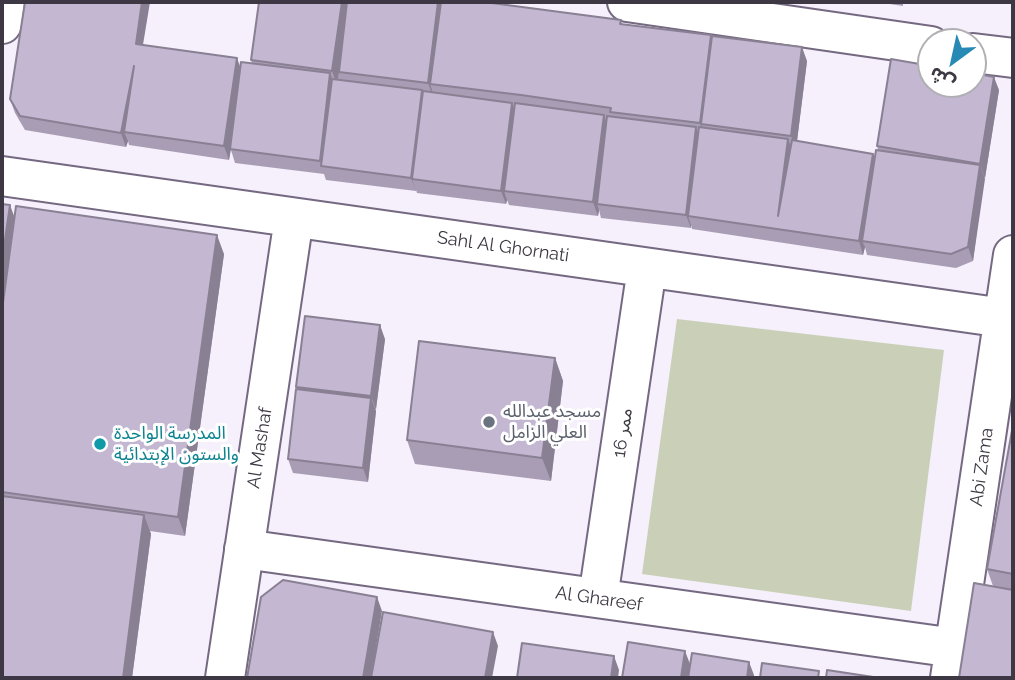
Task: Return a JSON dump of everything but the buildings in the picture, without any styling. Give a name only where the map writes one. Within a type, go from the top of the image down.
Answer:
[{"type":"street","points":[[2,24],[5,2]]},
{"type":"street","points":[[627,2],[917,44]]},
{"type":"street","points":[[987,54],[1013,58]]},
{"type":"street","name":"Sahl Al Ghornati","points":[[2,176],[1004,318]]},
{"type":"street","name":"Al Mashaf","points":[[225,678],[294,218]]},
{"type":"street","name":"Abi Zama","points":[[952,663],[1002,410],[1004,318],[1013,255]]},
{"type":"street","name":"ممر 16","points":[[598,598],[648,268]]},
{"type":"street","name":"Al Ghareef","points":[[244,549],[598,598],[952,663]]},
{"type":"green space","points":[[677,319],[944,350],[911,611],[642,574]]},
{"type":"place","name":"مسجد عبدالله العلي الزامل","points":[[489,422]]},
{"type":"place","name":"المدرسة الواحدة والستون الإبتدائية","points":[[100,444]]}]
